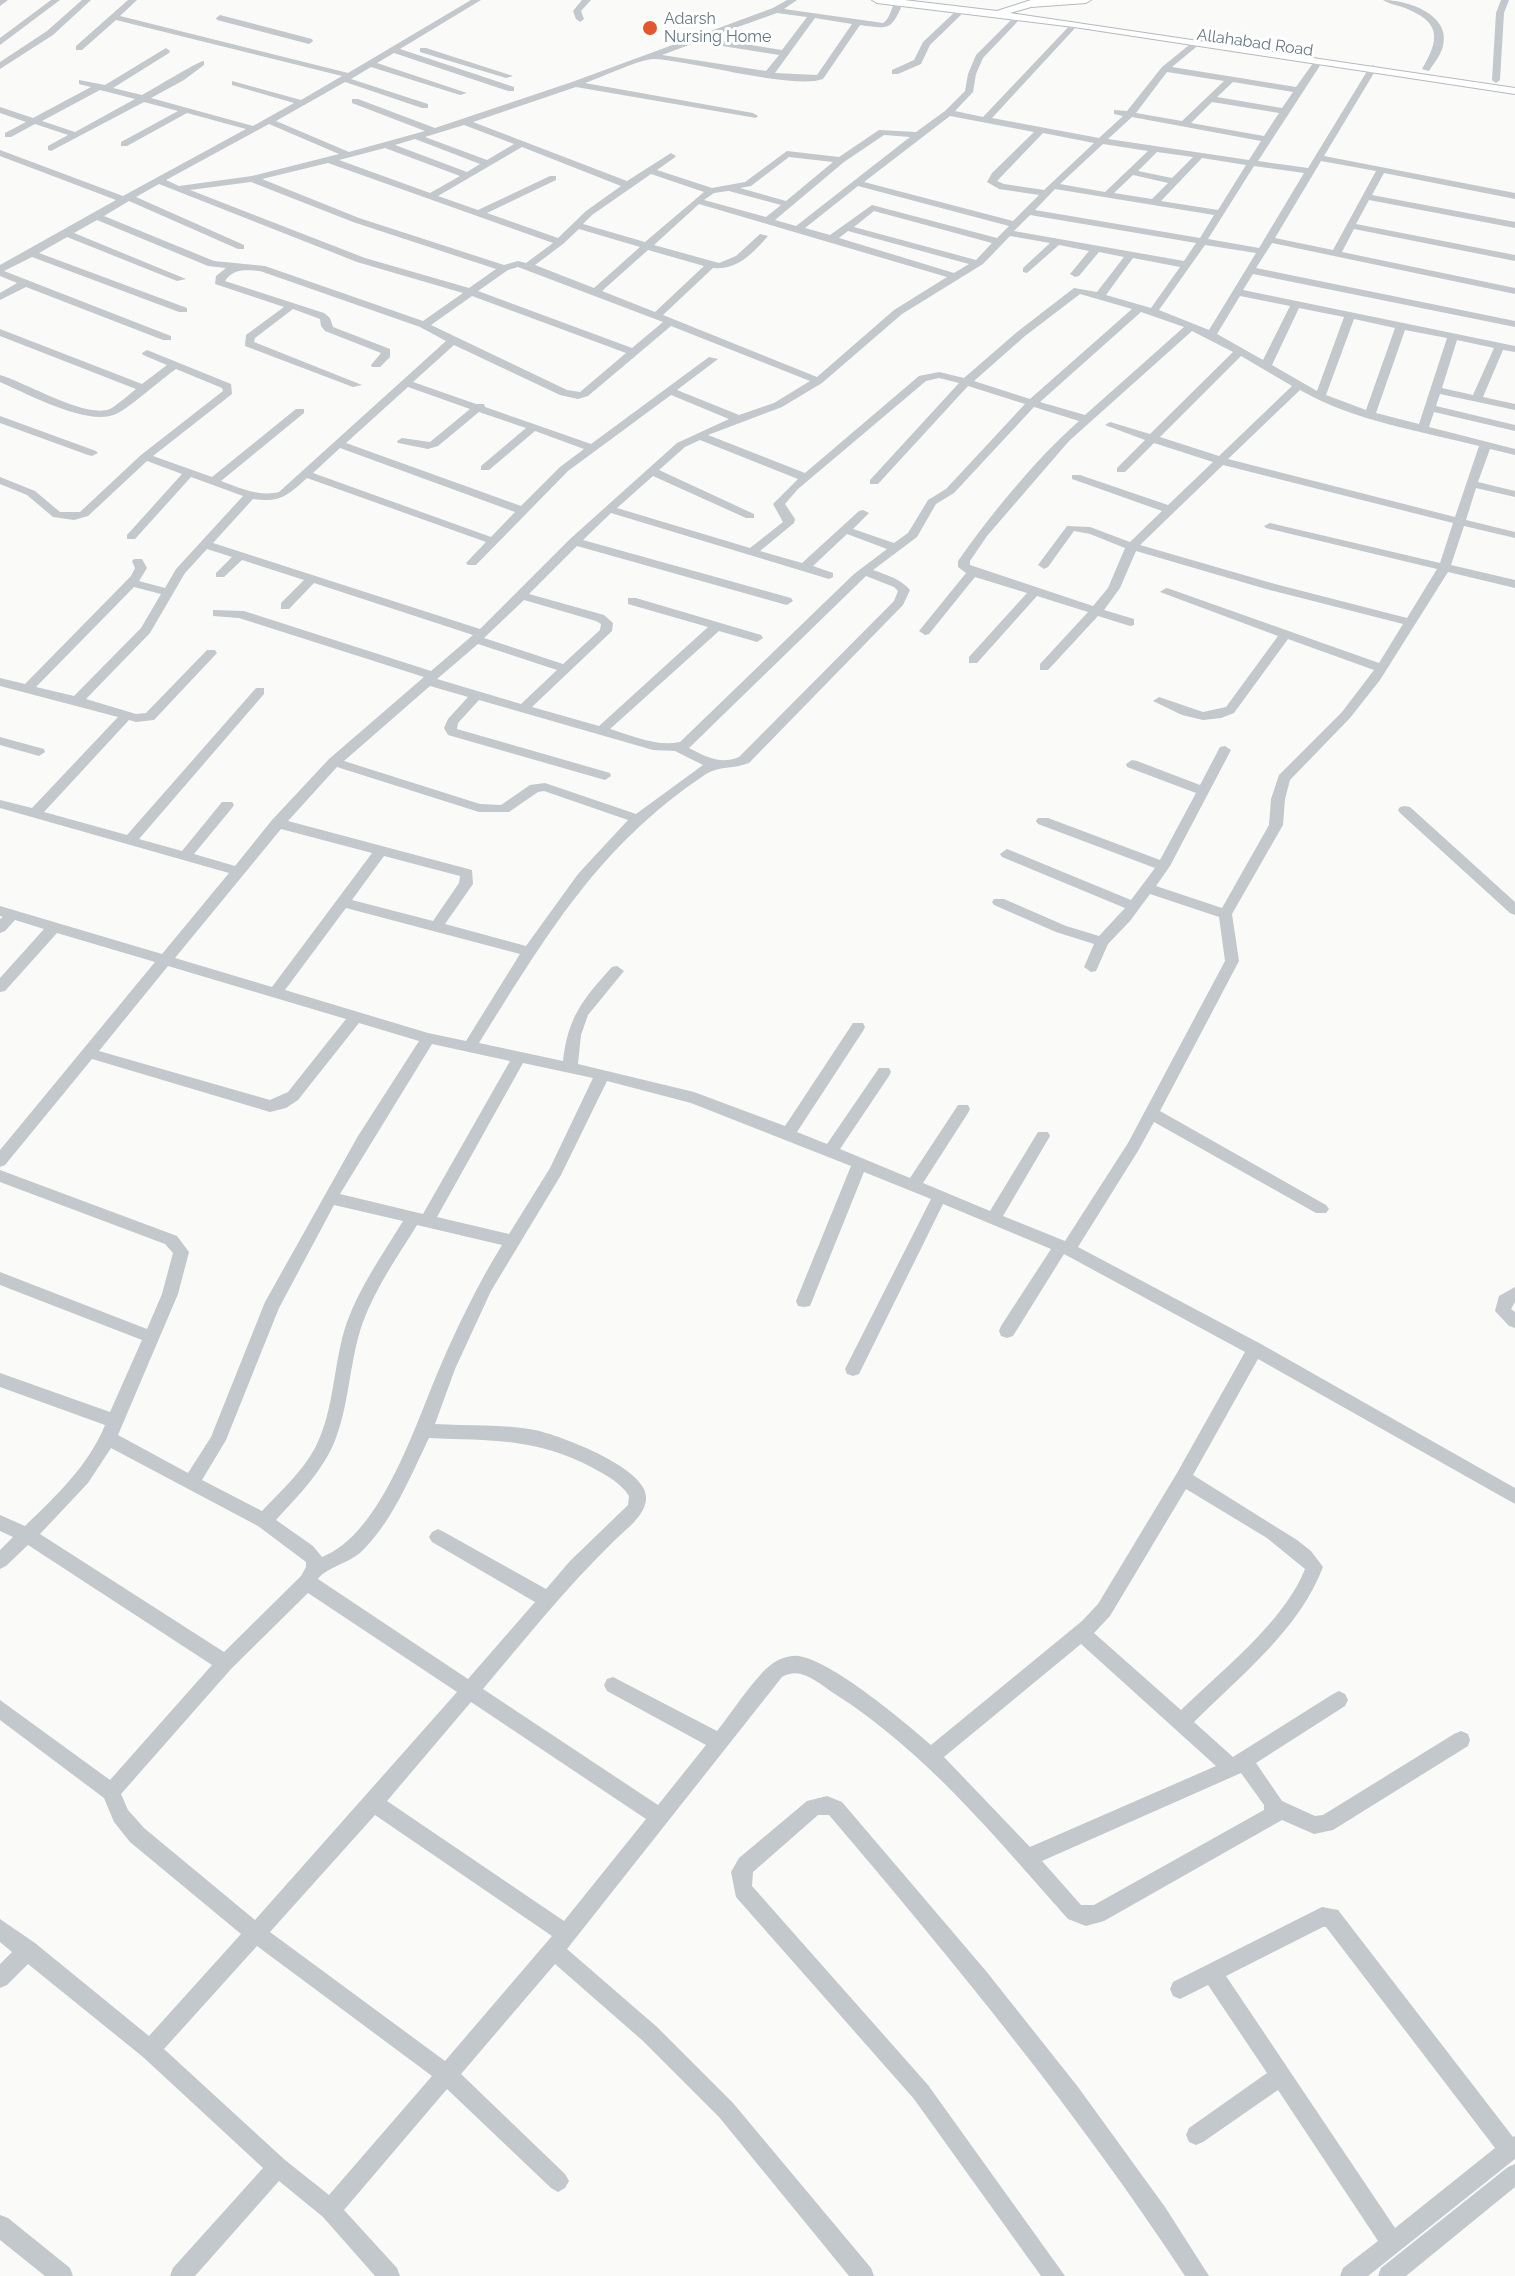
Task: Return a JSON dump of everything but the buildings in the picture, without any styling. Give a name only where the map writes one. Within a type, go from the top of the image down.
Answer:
[{"type":"main road","points":[[877,0],[922,3],[984,14],[1004,7],[1086,0]]},
{"type":"main road","points":[[954,0],[1004,7],[1017,17],[1199,39],[1319,61],[1515,90]]},
{"type":"main road","points":[[1051,14],[1062,1]]},
{"type":"main road","name":"Allahabad Road","points":[[1004,7],[1199,39],[1515,83]]},
{"type":"street","points":[[0,3],[4,0]]},
{"type":"street","points":[[1,40],[56,0]]},
{"type":"street","points":[[0,66],[50,33],[87,0]]},
{"type":"street","points":[[79,48],[134,0]]},
{"type":"street","points":[[1,268],[32,254],[159,180],[303,103],[477,0]]},
{"type":"street","points":[[580,19],[577,11],[587,0]]},
{"type":"street","points":[[126,199],[252,179],[436,132],[776,10],[793,0]]},
{"type":"street","points":[[1387,0],[1415,7],[1437,31],[1440,37],[1439,45],[1426,69]]},
{"type":"street","points":[[1496,80],[1503,26],[1500,13],[1505,0]]},
{"type":"street","points":[[776,10],[857,23],[888,25],[899,3]]},
{"type":"street","points":[[895,72],[918,62],[926,44],[961,11]]},
{"type":"street","points":[[769,74],[812,16]]},
{"type":"street","points":[[115,17],[347,77],[424,106]]},
{"type":"street","points":[[798,229],[948,113],[969,92],[972,74],[979,57],[1017,17]]},
{"type":"street","points":[[220,18],[309,41]]},
{"type":"street","points":[[649,56],[809,79],[819,77],[857,23]]},
{"type":"street","points":[[985,120],[1074,24]]},
{"type":"street","points":[[269,39],[278,33]]},
{"type":"street","points":[[694,38],[784,53]]},
{"type":"street","points":[[0,1161],[237,871],[334,762],[479,637],[574,541],[681,445],[739,418],[778,405],[818,381],[898,312],[977,263],[1130,114],[1164,69],[1199,39]]},
{"type":"street","points":[[405,44],[509,76]]},
{"type":"street","points":[[250,51],[260,45]]},
{"type":"street","points":[[394,50],[511,89]]},
{"type":"street","points":[[8,135],[103,87],[166,51]]},
{"type":"street","points":[[444,68],[457,61]]},
{"type":"street","points":[[1153,312],[1187,265],[1267,139],[1282,111],[1319,61]]},
{"type":"street","points":[[51,148],[146,98],[181,78],[201,63]]},
{"type":"street","points":[[371,64],[463,93]]},
{"type":"street","points":[[1211,334],[1373,68]]},
{"type":"street","points":[[1164,69],[1298,90]]},
{"type":"street","points":[[1184,124],[1231,79]]},
{"type":"street","points":[[82,82],[255,129]]},
{"type":"street","points":[[235,83],[303,103]]},
{"type":"street","points":[[575,84],[753,116]]},
{"type":"street","points":[[1211,99],[1282,111]]},
{"type":"street","points":[[355,100],[436,132]]},
{"type":"street","points":[[0,110],[76,135]]},
{"type":"street","points":[[124,144],[188,110]]},
{"type":"street","points":[[1117,112],[1267,139]]},
{"type":"street","points":[[948,113],[1100,141],[1309,171]]},
{"type":"street","points":[[269,121],[349,155]]},
{"type":"street","points":[[464,122],[628,185]]},
{"type":"street","points":[[1041,130],[995,175],[992,183],[1002,187],[1107,195],[1220,213]]},
{"type":"street","points":[[768,221],[841,160],[882,132],[918,135]]},
{"type":"street","points":[[417,137],[488,163]]},
{"type":"street","points":[[431,196],[521,144]]},
{"type":"street","points":[[387,145],[467,175]]},
{"type":"street","points":[[1107,195],[1155,149]]},
{"type":"street","points":[[0,153],[126,199],[241,247]]},
{"type":"street","points":[[596,291],[711,191],[748,184],[787,154],[841,160]]},
{"type":"street","points":[[1154,202],[1200,155]]},
{"type":"street","points":[[528,266],[628,185],[671,156]]},
{"type":"street","points":[[1317,157],[1515,196]]},
{"type":"street","points":[[329,160],[560,242]]},
{"type":"street","points":[[1336,254],[1381,170]]},
{"type":"street","points":[[650,171],[711,191]]},
{"type":"street","points":[[1131,172],[1174,181]]},
{"type":"street","points":[[478,213],[553,178]]},
{"type":"street","points":[[252,179],[356,220],[504,268]]},
{"type":"street","points":[[159,180],[361,260],[471,292],[632,352]]},
{"type":"street","points":[[857,183],[891,191],[1057,242],[1187,265]]},
{"type":"street","points":[[727,188],[787,204]]},
{"type":"street","points":[[832,239],[891,191]]},
{"type":"street","points":[[1366,197],[1515,225]]},
{"type":"street","points":[[697,201],[956,277]]},
{"type":"street","points":[[872,208],[999,242]]},
{"type":"street","points":[[1029,212],[1261,251]]},
{"type":"street","points":[[96,216],[213,264],[261,268],[424,325],[572,395],[584,394],[668,323]]},
{"type":"street","points":[[576,225],[723,268],[732,265],[763,236]]},
{"type":"street","points":[[1351,226],[1515,258]]},
{"type":"street","points":[[846,228],[977,263]]},
{"type":"street","points":[[67,234],[181,279]]},
{"type":"street","points":[[1268,239],[1515,291]]},
{"type":"street","points":[[1027,270],[1057,242]]},
{"type":"street","points":[[1075,274],[1096,249]]},
{"type":"street","points":[[32,254],[183,310]]},
{"type":"street","points":[[1101,297],[1130,255]]},
{"type":"street","points":[[424,325],[504,268],[519,264],[596,291],[668,323],[818,381]]},
{"type":"street","points":[[238,265],[221,276],[219,282],[320,315],[325,318],[329,329],[382,348],[387,353],[376,365]]},
{"type":"street","points":[[656,316],[711,265]]},
{"type":"street","points":[[1,268],[25,283],[167,338]]},
{"type":"street","points":[[1250,270],[1515,324]]},
{"type":"street","points":[[0,297],[25,283]]},
{"type":"street","points":[[874,482],[966,382],[1021,334],[1078,290],[1153,312],[1211,334],[1320,397],[1370,415],[1515,452]]},
{"type":"street","points":[[1236,292],[1515,349]]},
{"type":"street","points":[[1266,366],[1296,304]]},
{"type":"street","points":[[291,306],[250,337],[249,344],[357,385]]},
{"type":"street","points":[[677,747],[692,738],[865,571],[914,535],[932,502],[950,491],[1033,402],[1139,308]]},
{"type":"street","points":[[1320,397],[1350,315]]},
{"type":"street","points":[[1130,622],[973,572],[964,567],[966,556],[1065,439],[1191,326]]},
{"type":"street","points":[[1370,415],[1401,326]]},
{"type":"street","points":[[0,343],[5,334],[143,388]]},
{"type":"street","points":[[1423,429],[1453,336]]},
{"type":"street","points":[[145,457],[250,495],[275,497],[306,474],[453,340]]},
{"type":"street","points":[[1477,399],[1500,345]]},
{"type":"street","points":[[1121,470],[1149,439],[1240,351]]},
{"type":"street","points":[[0,480],[39,498],[57,515],[74,518],[84,514],[145,457],[228,392],[227,386],[215,380],[147,353]]},
{"type":"street","points":[[472,562],[564,469],[713,359]]},
{"type":"street","points":[[0,378],[95,414],[112,412],[175,364]]},
{"type":"street","points":[[750,553],[788,523],[789,519],[781,512],[779,504],[794,487],[923,378],[939,375],[1085,419]]},
{"type":"street","points":[[407,382],[593,448]]},
{"type":"street","points":[[1044,667],[1114,588],[1132,546],[1299,385]]},
{"type":"street","points":[[1435,390],[1515,407]]},
{"type":"street","points":[[669,391],[739,418]]},
{"type":"street","points":[[402,441],[428,446],[434,444],[480,406]]},
{"type":"street","points":[[1429,408],[1515,428]]},
{"type":"street","points":[[213,482],[300,411]]},
{"type":"street","points":[[0,419],[92,453]]},
{"type":"street","points":[[485,468],[535,426]]},
{"type":"street","points":[[1110,426],[1218,462],[1515,535]]},
{"type":"street","points":[[699,435],[806,478]]},
{"type":"street","points":[[339,444],[523,511]]},
{"type":"street","points":[[1007,1331],[1133,1147],[1232,961],[1225,914],[1276,825],[1278,799],[1284,778],[1346,715],[1382,668],[1444,568],[1485,446]]},
{"type":"street","points":[[652,471],[750,516]]},
{"type":"street","points":[[131,537],[189,473]]},
{"type":"street","points":[[306,474],[493,541]]},
{"type":"street","points":[[1076,477],[1170,510]]},
{"type":"street","points":[[1472,484],[1515,494]]},
{"type":"street","points":[[77,701],[146,630],[180,571],[250,495]]},
{"type":"street","points":[[608,509],[829,575]]},
{"type":"street","points":[[804,568],[863,513]]},
{"type":"street","points":[[1270,526],[1515,584]]},
{"type":"street","points":[[1044,565],[1071,528],[1086,528],[1132,546],[1266,586],[1410,622]]},
{"type":"street","points":[[845,530],[896,548]]},
{"type":"street","points":[[574,541],[787,601]]},
{"type":"street","points":[[206,544],[312,578],[565,669]]},
{"type":"street","points":[[220,575],[241,555]]},
{"type":"street","points":[[27,689],[131,583],[141,568],[138,561]]},
{"type":"street","points":[[217,613],[240,614],[523,709],[653,746],[677,747],[725,768],[744,760],[899,602],[904,590],[898,584],[865,571]]},
{"type":"street","points":[[925,631],[973,572]]},
{"type":"street","points":[[285,606],[312,578]]},
{"type":"street","points":[[131,583],[168,592]]},
{"type":"street","points":[[973,660],[1035,592]]},
{"type":"street","points":[[1166,592],[1236,614],[1285,635],[1382,668]]},
{"type":"street","points":[[520,595],[600,618],[607,623],[606,631],[523,709]]},
{"type":"street","points":[[632,601],[757,638]]},
{"type":"street","points":[[601,731],[717,626]]},
{"type":"street","points":[[1159,701],[1199,716],[1219,716],[1230,710],[1285,635]]},
{"type":"street","points":[[0,682],[127,716],[144,718],[150,717],[211,653]]},
{"type":"street","points":[[130,840],[260,691]]},
{"type":"street","points":[[477,695],[452,722],[450,728],[452,732],[605,776]]},
{"type":"street","points":[[34,814],[127,716]]},
{"type":"street","points":[[0,741],[39,752]]},
{"type":"street","points":[[1091,967],[1102,942],[1134,906],[1163,866],[1225,750]]},
{"type":"street","points":[[334,762],[479,808],[504,809],[535,788],[545,787],[638,819]]},
{"type":"street","points":[[470,1046],[559,907],[596,862],[638,819],[681,785],[713,764]]},
{"type":"street","points":[[1132,764],[1204,791]]},
{"type":"street","points":[[0,804],[237,871]]},
{"type":"street","points":[[185,856],[227,805]]},
{"type":"street","points":[[1405,810],[1515,910]]},
{"type":"street","points":[[1043,821],[1163,866]]},
{"type":"street","points":[[278,823],[467,873],[466,884],[435,927]]},
{"type":"street","points":[[275,993],[382,849]]},
{"type":"street","points":[[1007,854],[1134,906]]},
{"type":"street","points":[[1148,888],[1225,914]]},
{"type":"street","points":[[343,902],[530,952]]},
{"type":"street","points":[[999,902],[1060,929],[1102,942]]},
{"type":"street","points":[[0,928],[6,913],[428,1038],[602,1074],[694,1098],[1065,1247],[1256,1349],[1515,1497]]},
{"type":"street","points":[[0,987],[54,927]]},
{"type":"street","points":[[570,1067],[576,1022],[583,1010],[617,971]]},
{"type":"street","points":[[89,1053],[270,1106],[281,1104],[293,1096],[355,1017]]},
{"type":"street","points":[[788,1134],[858,1027]]},
{"type":"street","points":[[192,1483],[218,1440],[271,1307],[330,1198],[428,1038]]},
{"type":"street","points":[[264,1521],[308,1471],[325,1445],[333,1421],[344,1359],[356,1320],[520,1056]]},
{"type":"street","points":[[830,1152],[884,1071]]},
{"type":"street","points":[[111,1792],[225,1663],[311,1575],[343,1556],[363,1537],[393,1492],[424,1431],[483,1288],[556,1171],[602,1074]]},
{"type":"street","points":[[913,1185],[963,1109]]},
{"type":"street","points":[[1151,1113],[1321,1209]]},
{"type":"street","points":[[994,1218],[1042,1136]]},
{"type":"street","points":[[804,1301],[860,1164]]},
{"type":"street","points":[[0,1176],[171,1240],[181,1252],[179,1267],[170,1294],[109,1439],[61,1501],[0,1561]]},
{"type":"street","points":[[853,1369],[912,1248],[940,1197]]},
{"type":"street","points":[[330,1198],[511,1241]]},
{"type":"street","points":[[0,1278],[151,1337]]},
{"type":"street","points":[[1515,1293],[1505,1300],[1503,1311],[1515,1321]]},
{"type":"street","points":[[932,1756],[1081,1632],[1104,1610],[1183,1478],[1256,1349]]},
{"type":"street","points":[[0,1380],[115,1421]]},
{"type":"street","points":[[150,2050],[254,1932],[374,1803],[576,1567],[634,1510],[638,1500],[637,1492],[622,1476],[552,1440],[508,1433],[424,1431]]},
{"type":"street","points":[[109,1439],[264,1521],[307,1551],[314,1559],[311,1575]]},
{"type":"street","points":[[1182,1722],[1290,1613],[1312,1576],[1314,1567],[1309,1560],[1287,1543],[1183,1478]]},
{"type":"street","points":[[0,1523],[27,1534],[225,1663]]},
{"type":"street","points":[[438,1537],[548,1600]]},
{"type":"street","points":[[311,1575],[470,1691],[659,1817]]},
{"type":"street","points":[[1081,1632],[1182,1722],[1238,1765],[1275,1807],[1314,1825],[1326,1824],[1461,1740]]},
{"type":"street","points":[[330,2210],[560,1942],[776,1671],[783,1666],[795,1664],[804,1666],[859,1697],[932,1756],[1075,1912],[1086,1916],[1097,1914],[1272,1817],[1275,1807]]},
{"type":"street","points":[[613,1685],[720,1743]]},
{"type":"street","points":[[1026,1858],[1238,1765],[1339,1700]]},
{"type":"street","points":[[0,1709],[111,1792],[121,1816],[137,1835],[254,1932],[447,2075],[558,2181]]},
{"type":"street","points":[[374,1803],[560,1942],[726,2110],[863,2276]]},
{"type":"street","points":[[1054,2276],[921,2091],[743,1890],[741,1872],[746,1865],[814,1807],[827,1805],[835,1808],[914,1900],[1123,2162],[1198,2276]]},
{"type":"street","points":[[1180,1989],[1322,1917],[1333,1918],[1512,2148],[1351,2276]]},
{"type":"street","points":[[0,1929],[150,2050],[278,2167],[330,2210],[389,2276]]},
{"type":"street","points":[[0,1978],[28,1950]]},
{"type":"street","points":[[1212,1973],[1392,2243]]},
{"type":"street","points":[[1197,2135],[1280,2076]]},
{"type":"street","points":[[181,2276],[278,2167]]},
{"type":"street","points":[[1389,2276],[1515,2174]]},
{"type":"street","points":[[0,2226],[62,2276]]},
{"type":"place","name":"Adarsh Nursing Home","points":[[650,28]]}]
